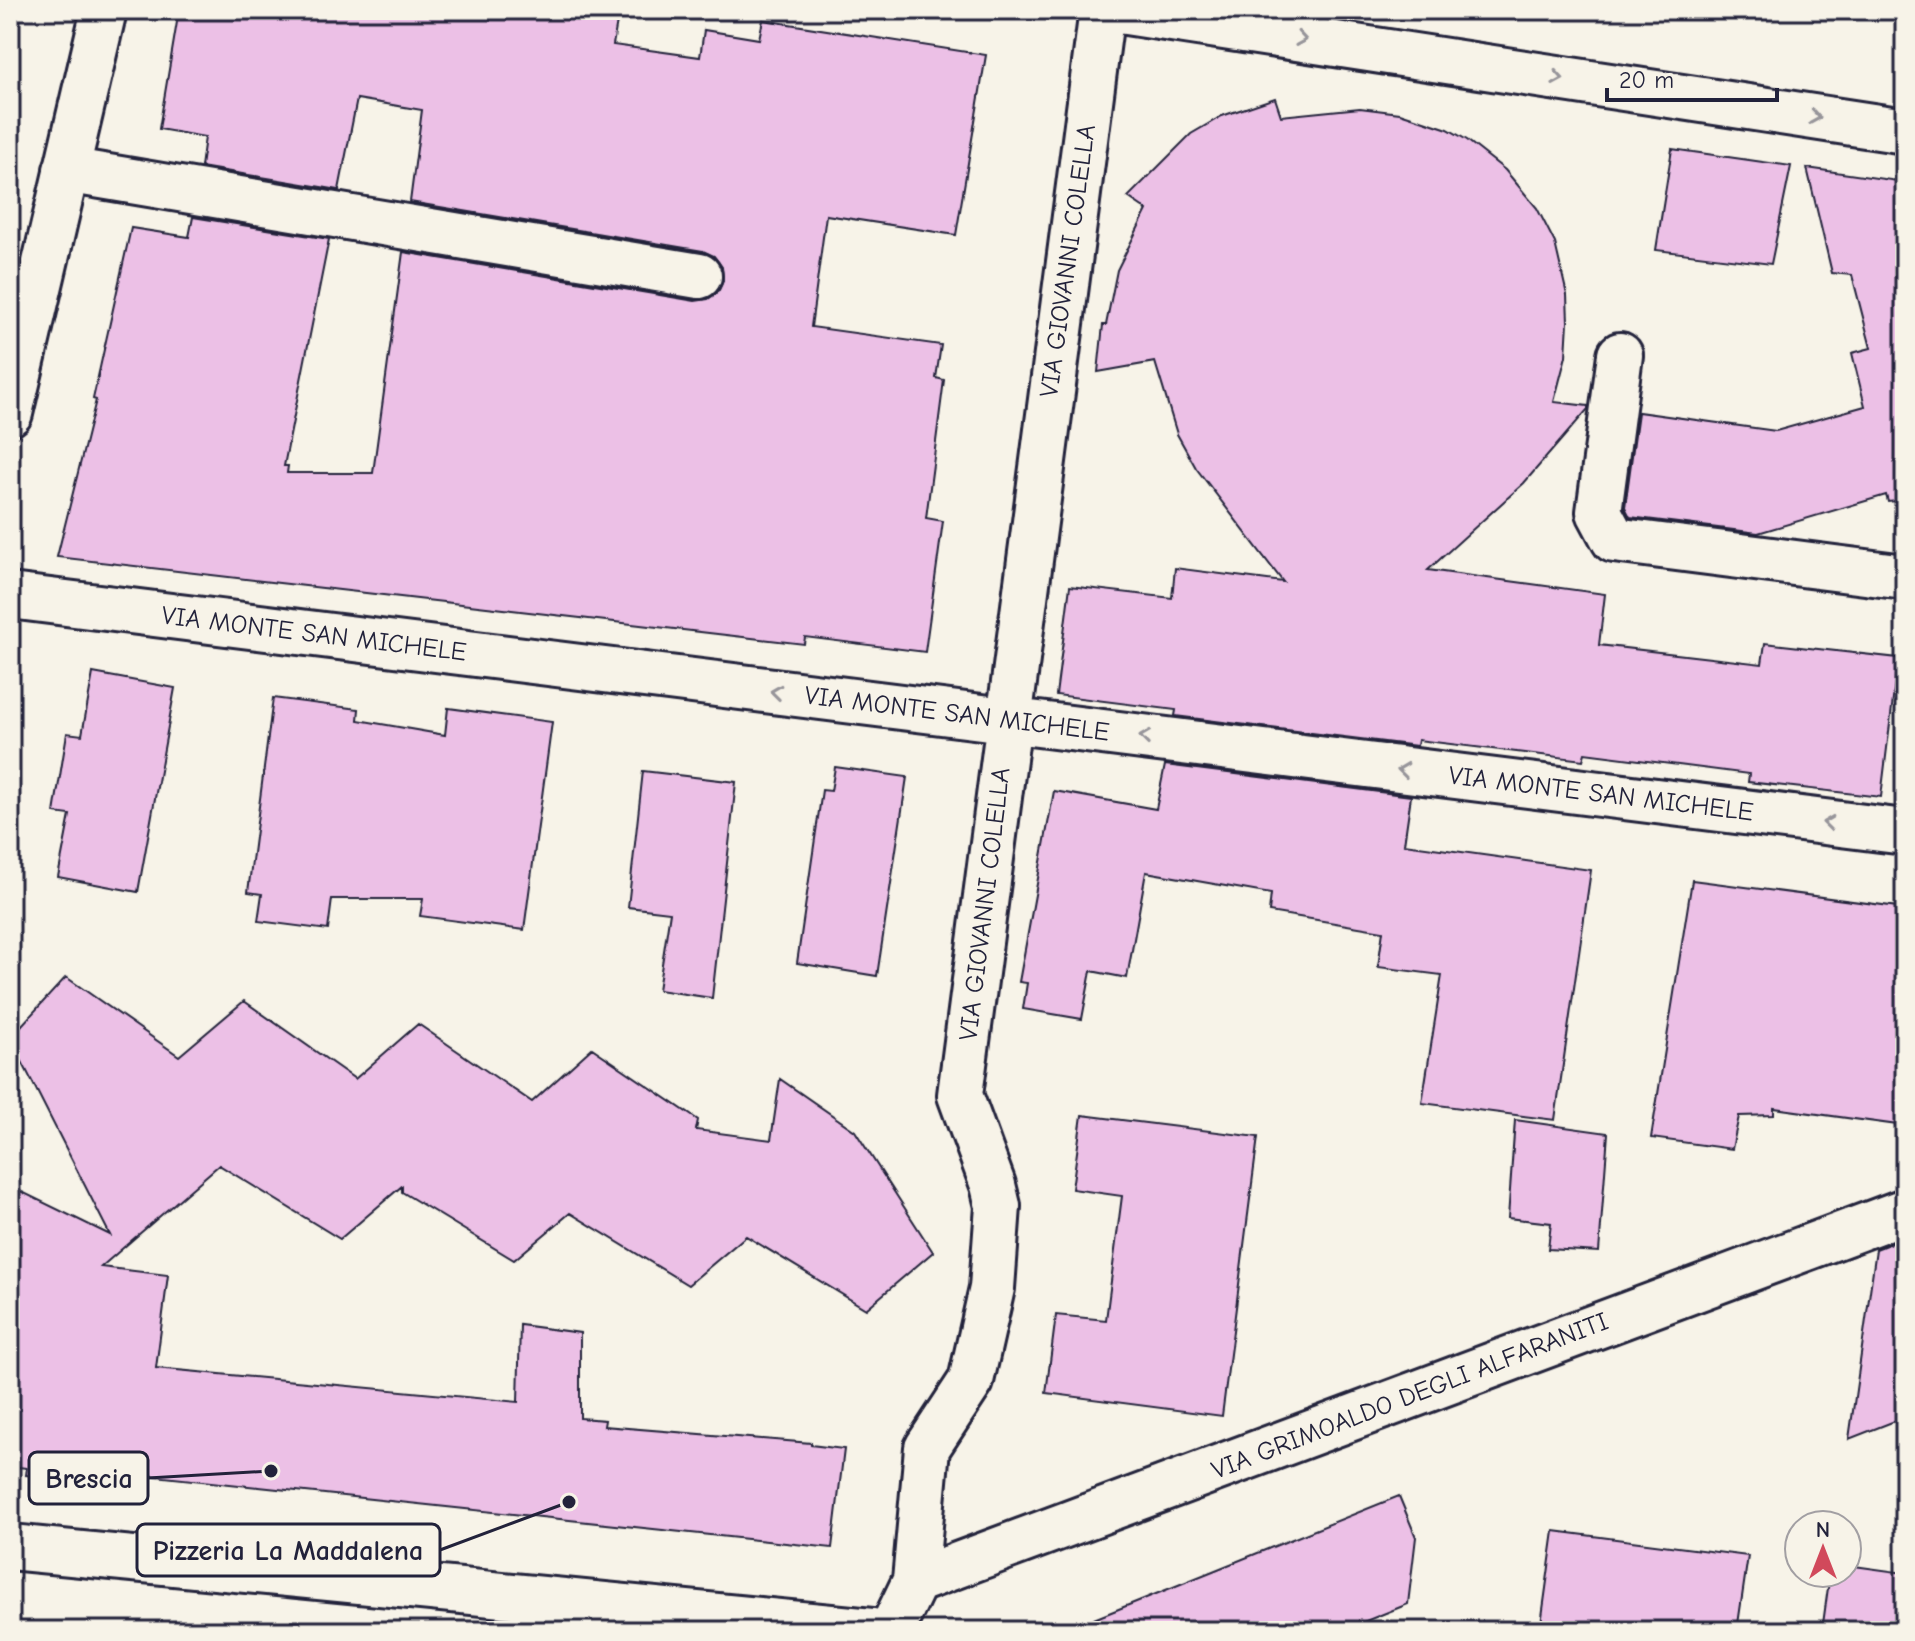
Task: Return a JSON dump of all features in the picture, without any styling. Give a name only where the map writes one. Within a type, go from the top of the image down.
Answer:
[{"type":"street","points":[[10,413],[104,10]]},
{"type":"street","name":"VIA GIOVANNI COLELLA","points":[[891,1631],[915,1581],[927,1448],[971,1381],[992,1288],[998,1206],[960,1095],[1102,10]]},
{"type":"street","points":[[1113,10],[1905,131]]},
{"type":"street","points":[[66,170],[699,276]]},
{"type":"street","points":[[1620,355],[1599,512],[1614,540],[1905,577]]},
{"type":"street","name":"VIA MONTE SAN MICHELE","points":[[10,596],[1905,832]]},
{"type":"street","name":"VIA GRIMOALDO DEGLI ALFARANITI","points":[[915,1581],[1905,1211]]},
{"type":"street","points":[[10,1547],[872,1631]]},
{"type":"building","points":[[179,10],[619,10],[613,45],[700,57],[704,30],[759,39],[763,20],[986,55],[956,235],[826,215],[811,327],[941,345],[936,378],[944,380],[926,518],[943,521],[925,652],[805,637],[804,644],[57,557],[96,400],[93,399],[131,228],[189,237],[193,217],[329,239],[284,466],[288,466],[287,473],[373,473],[403,252],[695,301],[708,299],[718,292],[723,281],[722,267],[714,256],[703,251],[410,202],[422,110],[357,99],[339,190],[201,167],[205,137],[159,129]]},
{"type":"building","points":[[1275,98],[1281,116],[1360,108],[1400,113],[1448,129],[1505,170],[1537,208],[1555,243],[1567,295],[1568,322],[1566,356],[1554,402],[1588,406],[1588,409],[1524,483],[1428,570],[1605,594],[1599,645],[1762,664],[1765,643],[1898,658],[1881,797],[1748,782],[1749,774],[1585,753],[1583,760],[1418,740],[1417,746],[1175,716],[1176,710],[1056,695],[1070,586],[1172,598],[1175,568],[1283,582],[1196,468],[1177,434],[1155,362],[1098,372],[1103,325],[1106,325],[1117,270],[1147,210],[1128,197],[1191,134],[1222,116]]},
{"type":"building","points":[[1672,149],[1791,166],[1771,264],[1656,250]]},
{"type":"building","points":[[1807,168],[1905,182],[1905,500],[1888,502],[1886,495],[1758,533],[1630,517],[1625,507],[1638,412],[1776,431],[1865,406],[1852,353],[1871,348],[1852,275],[1832,273]]},
{"type":"building","points":[[93,673],[175,688],[138,892],[58,877],[70,815],[54,813],[67,733],[82,735]]},
{"type":"building","points":[[273,698],[359,709],[358,720],[445,735],[448,708],[552,722],[524,930],[420,916],[423,899],[332,899],[328,930],[258,921],[262,894],[248,892]]},
{"type":"building","points":[[1165,765],[1411,796],[1404,844],[1591,870],[1555,1120],[1422,1103],[1442,975],[1378,967],[1383,931],[1269,912],[1271,894],[1146,872],[1127,978],[1091,971],[1082,1019],[1023,1009],[1027,983],[1019,982],[1054,791],[1156,809]]},
{"type":"building","points":[[835,767],[907,777],[877,976],[797,963],[822,790],[831,791]]},
{"type":"building","points":[[643,771],[736,782],[712,998],[658,990],[670,912],[628,907]]},
{"type":"building","points":[[1692,880],[1905,908],[1905,1126],[1774,1108],[1774,1115],[1739,1116],[1732,1149],[1651,1138]]},
{"type":"building","points":[[66,977],[179,1056],[244,1001],[355,1079],[418,1024],[532,1102],[592,1048],[698,1120],[696,1130],[771,1140],[780,1079],[855,1131],[933,1252],[866,1309],[746,1236],[688,1285],[570,1213],[514,1260],[402,1192],[402,1186],[340,1239],[219,1165],[101,1267],[168,1275],[156,1368],[518,1402],[520,1325],[580,1333],[580,1418],[605,1420],[604,1426],[811,1443],[844,1449],[832,1548],[146,1475],[145,1487],[26,1475],[27,1468],[10,1466],[10,1186],[110,1235],[10,1038]]},
{"type":"building","points":[[1082,1115],[1258,1137],[1222,1416],[1046,1393],[1056,1315],[1106,1320],[1122,1196],[1072,1189]]},
{"type":"building","points":[[1515,1120],[1608,1133],[1599,1252],[1548,1249],[1551,1223],[1508,1218]]},
{"type":"building","points":[[1904,1238],[1905,1417],[1849,1439],[1876,1249]]},
{"type":"building","points":[[1399,1496],[1416,1537],[1408,1604],[1341,1631],[1069,1631],[1069,1629]]},
{"type":"building","points":[[1554,1531],[1748,1556],[1737,1631],[1540,1631]]},
{"type":"building","points":[[1863,1567],[1905,1573],[1905,1631],[1822,1631],[1828,1589],[1863,1589]]},
{"type":"place","name":"Brescia","points":[[271,1471]]},
{"type":"place","name":"Pizzeria La Maddalena","points":[[569,1502]]}]
